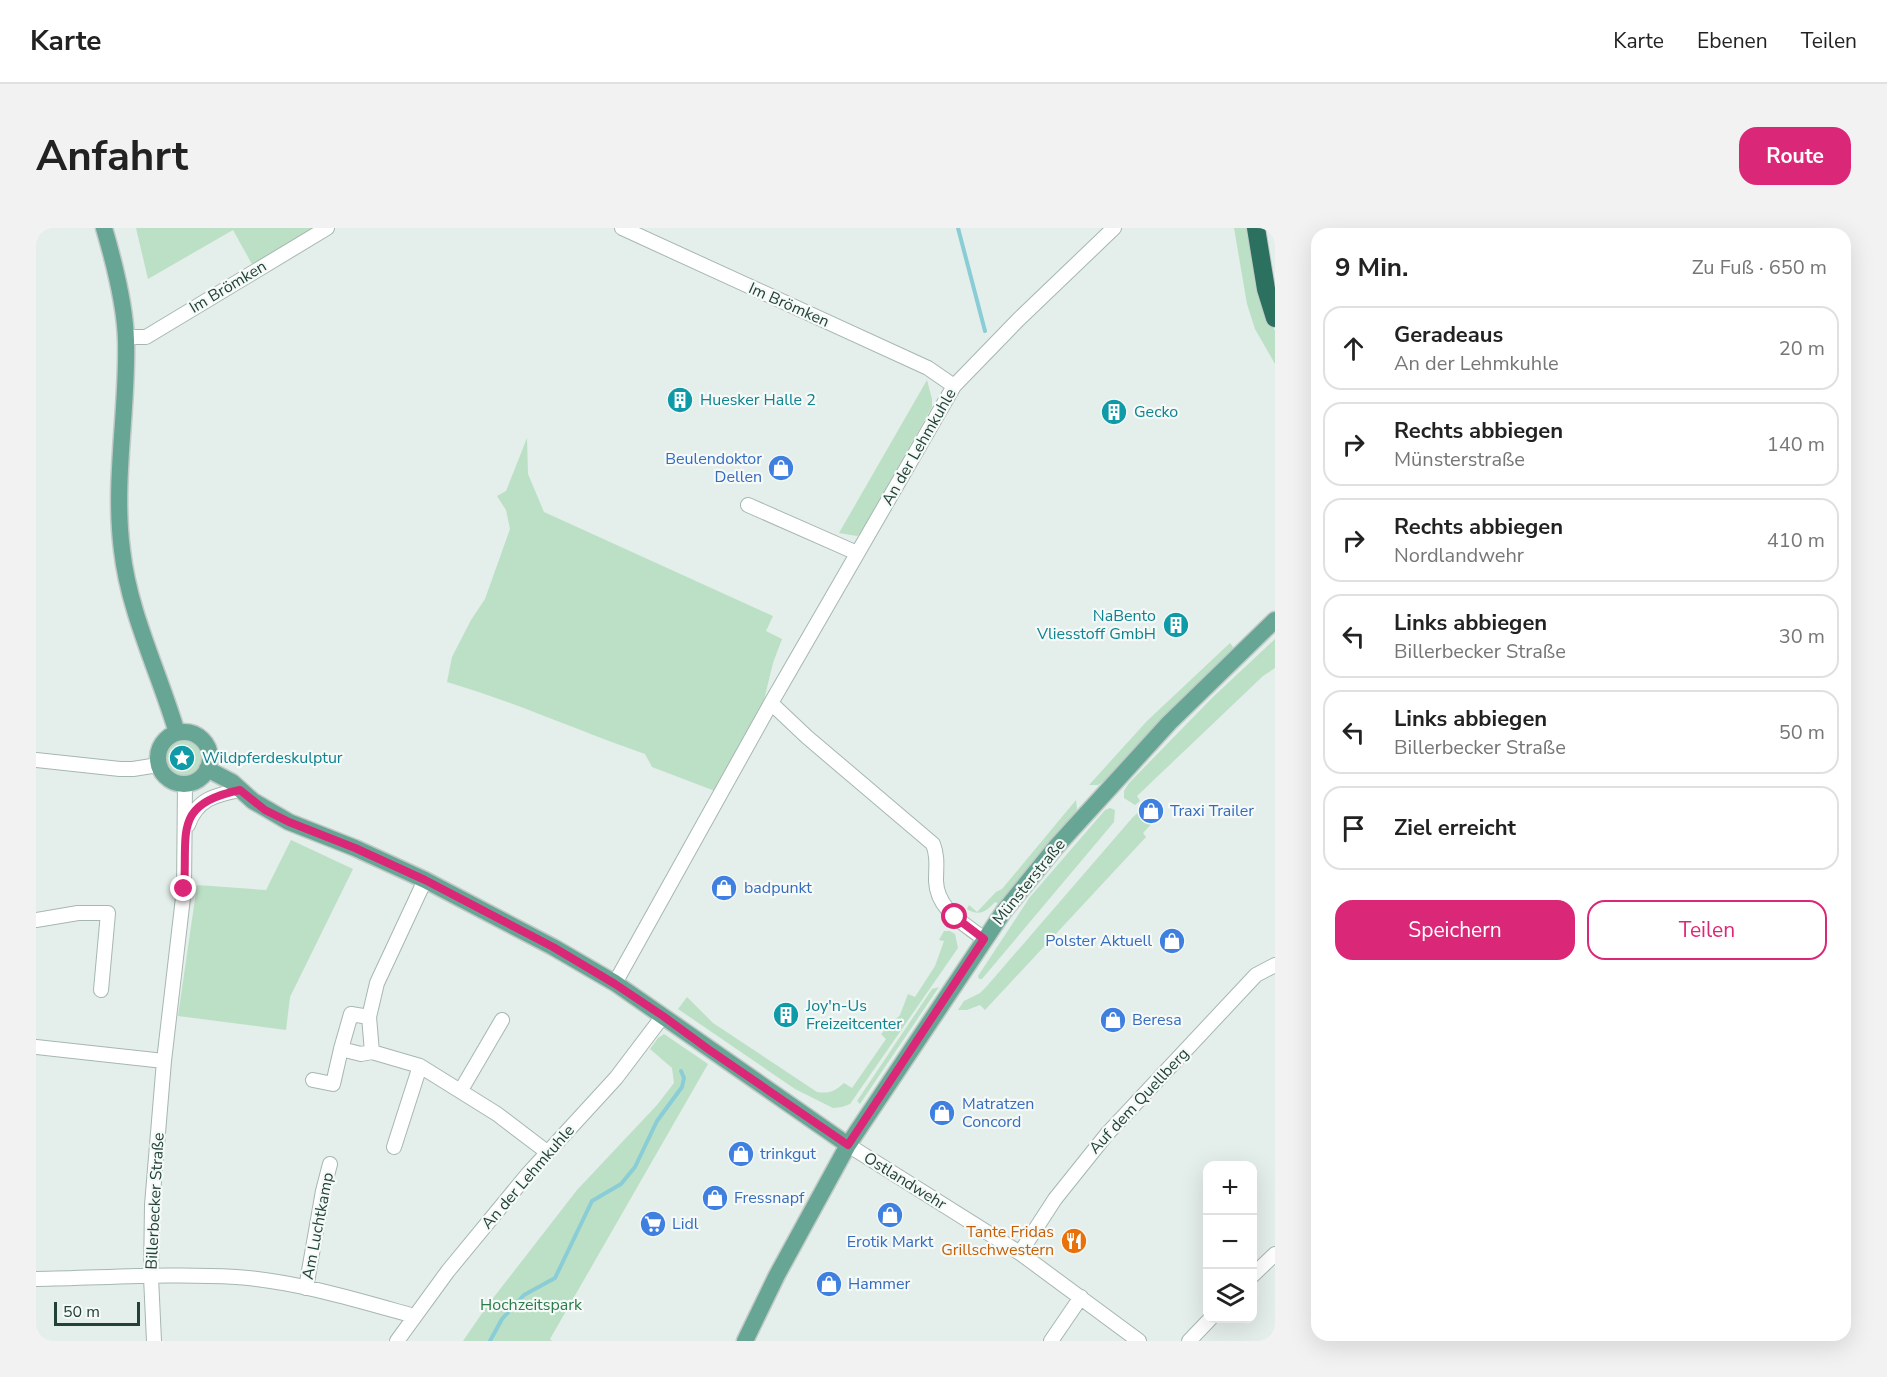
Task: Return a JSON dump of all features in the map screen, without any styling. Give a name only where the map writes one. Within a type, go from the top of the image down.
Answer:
[{"type":"highway","points":[[1256,228],[1266,289],[1275,318]]},
{"type":"main road","points":[[104,228],[113,257],[126,337],[121,549],[137,619],[177,733]]},
{"type":"main road","name":"Münsterstraße","points":[[745,1341],[781,1267],[848,1145],[1004,911],[1055,848],[1169,723],[1275,620]]},
{"type":"main road","points":[[177,733],[193,734],[206,744],[210,761],[198,780],[185,784],[168,779],[158,765],[163,742],[177,733]]},
{"type":"main road","points":[[207,769],[232,782],[265,810],[425,880],[553,947],[663,1016],[848,1145]]},
{"type":"street","name":"Im Brömken","points":[[126,337],[146,337],[327,228]]},
{"type":"street","name":"Im Brömken","points":[[622,228],[928,368],[954,386]]},
{"type":"street","name":"An der Lehmkuhle","points":[[615,984],[771,703],[954,386],[1018,320],[1114,228]]},
{"type":"street","points":[[748,505],[857,553]]},
{"type":"street","points":[[771,703],[807,738],[933,844],[937,854],[936,880],[942,903],[955,917],[984,939]]},
{"type":"street","points":[[36,760],[120,769],[158,765]]},
{"type":"street","name":"Billerbecker Straße","points":[[154,1341],[151,1277],[152,1205],[164,1061],[182,917],[186,832],[185,784]]},
{"type":"street","name":"Billerbecker Straße","points":[[186,832],[193,812],[206,800],[240,790]]},
{"type":"street","points":[[372,1052],[369,1017],[377,983],[425,880]]},
{"type":"street","points":[[36,920],[78,913],[108,913],[101,990]]},
{"type":"street","name":"Auf dem Quellberg","points":[[1020,1253],[1055,1199],[1107,1134],[1256,975],[1275,965]]},
{"type":"street","points":[[313,1080],[333,1084],[351,1014],[369,1017]]},
{"type":"street","name":"An der Lehmkuhle","points":[[397,1341],[414,1316],[547,1152],[616,1078],[663,1016]]},
{"type":"street","points":[[460,1090],[502,1020]]},
{"type":"street","points":[[36,1047],[164,1061]]},
{"type":"street","points":[[341,1049],[362,1054],[372,1052],[420,1066],[497,1114],[547,1152]]},
{"type":"street","points":[[394,1147],[420,1066]]},
{"type":"street","name":"Ostlandwehr","points":[[848,1145],[1020,1253],[1139,1341]]},
{"type":"street","name":"Am Luchtkamp","points":[[306,1288],[322,1191],[330,1164]]},
{"type":"street","points":[[1257,1270],[1275,1254]]},
{"type":"street","name":"Am Luchtkamp","points":[[36,1278],[238,1277],[333,1293],[414,1316]]},
{"type":"street","points":[[1051,1341],[1081,1297]]},
{"type":"street","points":[[1189,1341],[1206,1323]]},
{"type":"green space","points":[[136,228],[318,228],[253,266],[233,230],[148,279]]},
{"type":"green space","points":[[1234,228],[1250,228],[1266,310],[1275,331],[1275,364],[1255,329],[1247,304]]},
{"type":"green space","points":[[927,380],[932,407],[861,533],[857,536],[839,533]]},
{"type":"green space","points":[[527,438],[528,474],[544,512],[773,616],[766,631],[782,639],[773,663],[763,704],[715,791],[652,767],[645,754],[497,698],[447,682],[452,657],[485,599],[510,529],[506,510],[497,496],[506,491]]},
{"type":"green space","points":[[1275,639],[1275,668],[1263,676],[1137,796],[1140,801],[1135,805],[1124,798],[1124,791],[1129,783],[1213,697]]},
{"type":"green space","points":[[1230,643],[1233,647],[1230,653],[1107,779],[1098,785],[1089,785],[1147,721]]},
{"type":"green space","points":[[183,739],[196,745],[202,758],[196,771],[183,777],[170,771],[164,758],[170,745]]},
{"type":"green space","points":[[1076,800],[1077,809],[1074,816],[999,904],[995,902],[979,913],[967,909],[969,905],[977,912],[996,892],[1002,889]]},
{"type":"green space","points":[[1145,807],[1155,820],[1143,833],[1146,837],[985,1010],[980,1005],[967,1010],[958,1010],[964,1001],[980,993],[987,986],[1133,817]]},
{"type":"green space","points":[[1110,808],[1115,810],[1114,822],[982,979],[979,979],[978,976],[1030,897],[1105,810]]},
{"type":"green space","points":[[291,840],[353,869],[290,997],[286,1030],[178,1016],[197,885],[266,890]]},
{"type":"green space","points":[[944,931],[955,934],[958,948],[850,1104],[842,1107],[833,1108],[795,1089],[678,1009],[687,997],[713,1023],[817,1092],[832,1091],[844,1083],[852,1088],[886,1039],[881,1034],[900,1015],[908,994],[915,997],[935,966],[944,941],[939,940]]},
{"type":"green space","points":[[939,987],[860,1104],[857,1101],[932,989]]},
{"type":"green space","name":"Hochzeitspark","points":[[664,1034],[708,1064],[550,1339],[552,1341],[463,1341],[487,1306],[577,1190],[657,1105],[674,1083],[672,1068],[650,1049]]},
{"type":"waterway","points":[[958,228],[985,331]]},
{"type":"waterway","points":[[490,1341],[502,1319],[524,1295],[555,1278],[592,1201],[621,1184],[635,1167],[657,1121],[682,1087],[684,1078],[681,1071]]},
{"type":"place","name":"Huesker Halle 2","points":[[680,400]]},
{"type":"place","name":"Gecko","points":[[1114,412]]},
{"type":"place","name":"Beulendoktor Dellen","points":[[781,468]]},
{"type":"place","name":"NaBento Vliesstoff GmbH","points":[[1176,625]]},
{"type":"place","name":"Wildpferdeskulptur","points":[[182,758]]},
{"type":"place","name":"Traxi Trailer","points":[[1151,811]]},
{"type":"place","name":"badpunkt","points":[[724,888]]},
{"type":"place","name":"Polster Aktuell","points":[[1172,941]]},
{"type":"place","name":"Joy'n-Us Freizeitcenter","points":[[786,1015]]},
{"type":"place","name":"Beresa","points":[[1113,1020]]},
{"type":"place","name":"Matratzen Concord","points":[[942,1113]]},
{"type":"place","name":"trinkgut","points":[[741,1154]]},
{"type":"place","name":"Fressnapf","points":[[715,1198]]},
{"type":"place","name":"Erotik Markt","points":[[890,1215]]},
{"type":"place","name":"Lidl","points":[[653,1224]]},
{"type":"place","name":"Tante Fridas Grillschwestern","points":[[1074,1241]]},
{"type":"place","name":"Hammer","points":[[829,1284]]},
{"type":"route","points":[[184,889],[186,832],[193,812],[206,800],[240,790],[265,810],[425,880],[553,947],[663,1016],[848,1145],[984,939],[955,917]]}]
